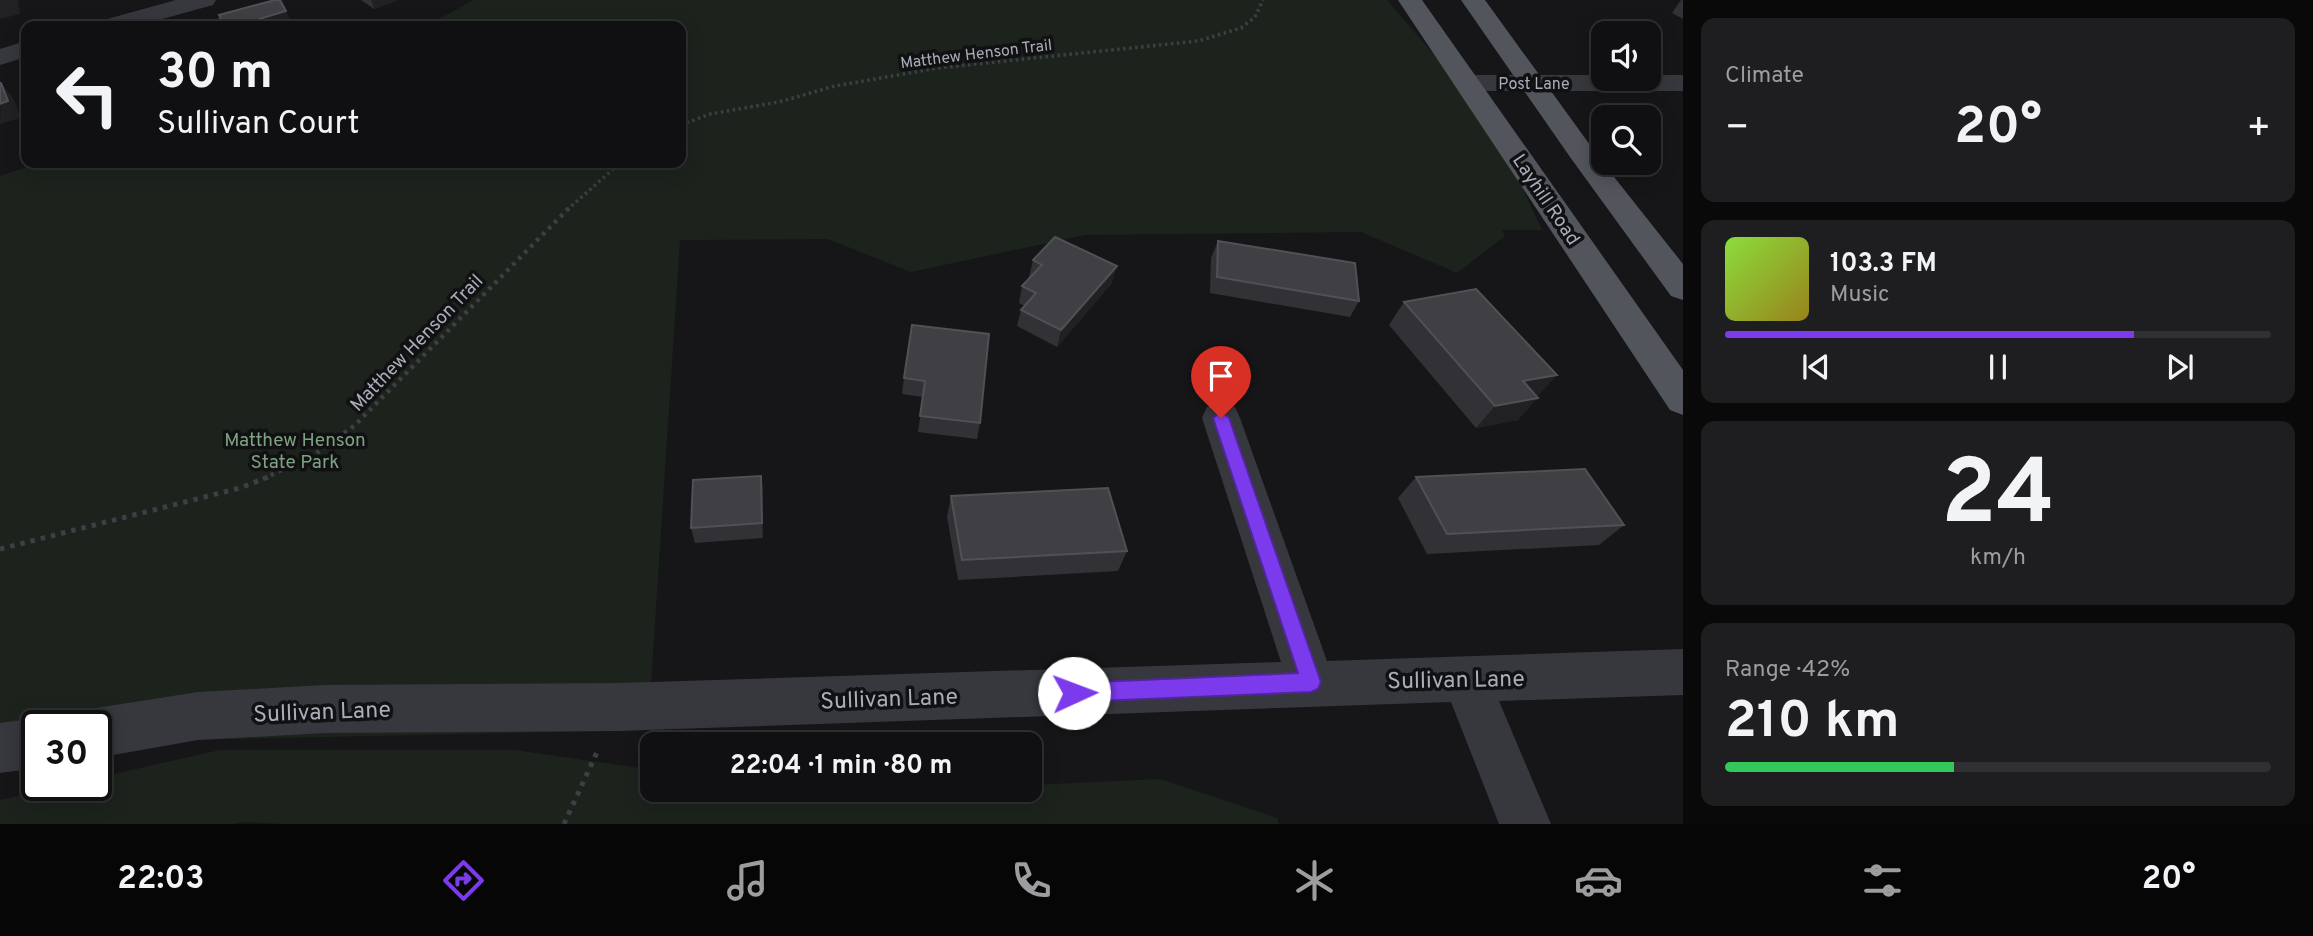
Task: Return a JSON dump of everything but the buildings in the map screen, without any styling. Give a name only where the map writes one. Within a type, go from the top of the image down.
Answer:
[{"type":"main road","name":"Layhill Road","points":[[1410,0],[1683,400]]},
{"type":"main road","points":[[1474,0],[1531,83],[1683,288]]},
{"type":"street","points":[[127,21],[204,0]]},
{"type":"street","points":[[0,57],[21,51]]},
{"type":"street","name":"Post Lane","points":[[1468,83],[1683,83]]},
{"type":"street","points":[[1221,418],[1311,682]]},
{"type":"street","name":"Sullivan Lane","points":[[112,730],[198,716],[324,709],[618,707],[1167,690],[1311,682],[1465,680],[1683,672]]},
{"type":"street","points":[[1465,680],[1525,824]]},
{"type":"street","points":[[0,748],[21,745]]},
{"type":"path","name":"Matthew Henson Trail","points":[[686,122],[710,114],[779,102],[835,86],[937,68],[1198,41],[1241,27],[1255,17],[1263,0]]},
{"type":"path","name":"Matthew Henson Trail","points":[[0,549],[240,488],[281,472],[318,452],[354,426],[405,377],[547,228],[614,168]]},
{"type":"path","points":[[564,824],[618,707]]},
{"type":"green space","name":"Matthew Henson State Park","points":[[474,0],[1387,0],[1491,121],[1542,230],[1502,230],[1505,236],[1457,273],[1361,232],[1085,235],[911,272],[828,239],[680,240],[648,730],[112,742],[112,710],[21,710],[21,734],[0,744],[0,176],[24,168],[686,168],[686,21],[435,21]]},
{"type":"green space","points":[[220,750],[515,750],[640,768],[640,802],[1042,802],[1042,784],[1160,779],[1277,818],[1279,824],[0,824],[0,800],[21,795],[21,801],[112,801],[112,774]]},
{"type":"route","points":[[1074,693],[1311,682],[1221,418]]}]
